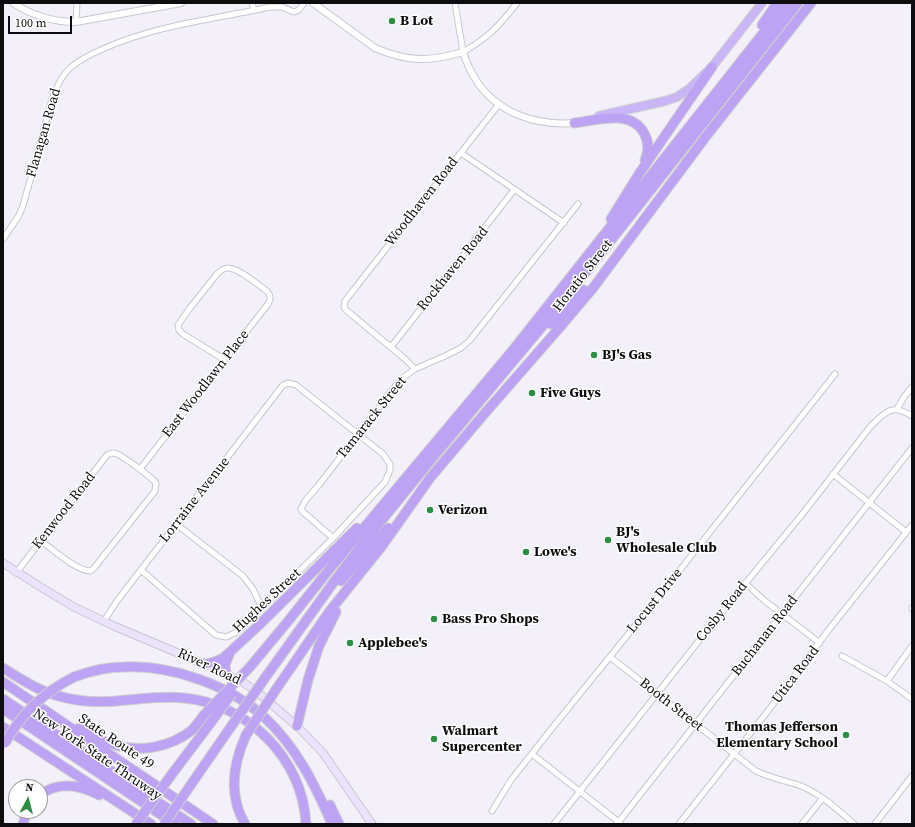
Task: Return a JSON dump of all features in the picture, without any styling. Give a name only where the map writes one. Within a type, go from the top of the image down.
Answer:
[{"type":"highway","points":[[584,260],[641,171],[712,67],[762,3]]},
{"type":"highway","points":[[740,61],[746,48],[777,3]]},
{"type":"highway","points":[[136,824],[172,774],[208,718],[513,350],[787,3]]},
{"type":"highway","points":[[164,824],[337,577],[410,485],[532,340],[798,3]]},
{"type":"highway","name":"Horatio Street","points":[[349,587],[370,561],[430,478],[484,413],[561,326],[624,248],[707,135],[811,3]]},
{"type":"highway","points":[[574,123],[676,97],[689,89],[712,67]]},
{"type":"highway","points":[[574,123],[616,118],[626,118],[637,123],[642,129],[648,142],[648,151],[641,171]]},
{"type":"highway","points":[[532,340],[541,334],[624,248]]},
{"type":"highway","points":[[204,664],[222,659],[231,651],[399,486]]},
{"type":"highway","points":[[312,613],[418,495]]},
{"type":"highway","points":[[245,824],[238,809],[234,786],[234,770],[246,735],[329,612],[349,587]]},
{"type":"highway","points":[[297,726],[308,680],[319,646],[328,625],[349,587]]},
{"type":"highway","points":[[226,674],[225,665],[231,651]]},
{"type":"highway","points":[[4,745],[16,725],[35,703],[59,685],[74,677],[96,670],[124,667],[177,673],[201,680],[236,696],[265,717],[292,743],[304,758],[313,772],[339,824]]},
{"type":"highway","points":[[3,668],[45,693],[60,697],[102,701],[168,697],[184,698],[214,704],[228,710],[244,719],[265,735],[277,748],[287,763],[299,787],[304,804],[306,824]]},
{"type":"highway","name":"State Route 49","points":[[3,682],[214,824]]},
{"type":"highway","name":"New York State Thruway","points":[[3,699],[191,824]]},
{"type":"highway","name":"New York State Thruway","points":[[3,709],[175,824]]},
{"type":"highway","points":[[43,710],[110,744],[135,748],[155,747],[172,742],[208,718]]},
{"type":"highway","points":[[265,717],[302,762],[314,783],[332,824]]},
{"type":"highway","points":[[3,727],[151,824]]},
{"type":"highway","points":[[48,791],[58,787],[78,787],[90,791],[135,813]]},
{"type":"main road","name":"River Road","points":[[3,563],[74,607],[241,681],[297,726],[323,753],[372,824]]},
{"type":"street","points":[[13,3],[25,11],[45,19],[63,22],[76,22],[181,3]]},
{"type":"street","points":[[76,22],[77,3]]},
{"type":"street","points":[[252,3],[254,10]]},
{"type":"street","name":"Flanagan Road","points":[[3,239],[18,217],[23,206],[52,99],[59,82],[70,68],[93,53],[135,36],[160,29],[270,7],[282,7],[294,12],[299,10],[304,3]]},
{"type":"street","points":[[313,3],[326,11],[365,41],[386,53],[401,57],[429,60],[463,52],[480,42],[492,33],[517,3]]},
{"type":"street","points":[[455,3],[463,52],[470,70],[483,90],[499,104],[513,113],[532,120],[560,124],[574,123]]},
{"type":"street","name":"Woodhaven Road","points":[[391,347],[346,310],[344,307],[345,301],[499,104]]},
{"type":"street","points":[[461,153],[564,223]]},
{"type":"street","name":"Rockhaven Road","points":[[391,347],[514,190]]},
{"type":"street","name":"Tamarack Street","points":[[333,538],[303,512],[301,509],[302,505],[392,389],[415,369],[461,348],[470,340],[578,204]]},
{"type":"street","name":"East Woodlawn Place","points":[[140,469],[225,360],[268,304],[271,298],[267,291],[236,270],[227,268],[221,270],[217,274],[178,325],[182,333],[225,360]]},
{"type":"street","points":[[391,347],[415,369]]},
{"type":"street","name":"Locust Drive","points":[[492,811],[511,780],[835,374]]},
{"type":"street","name":"Hughes Street","points":[[141,570],[216,635],[226,637],[237,632],[262,608],[333,538],[385,482],[388,478],[390,464],[383,454],[296,385],[288,383]]},
{"type":"street","name":"Lorraine Avenue","points":[[104,621],[117,601],[283,385],[288,383]]},
{"type":"street","points":[[912,387],[897,409],[902,410],[912,416]]},
{"type":"street","name":"Cosby Road","points":[[554,824],[870,427],[881,416],[897,409]]},
{"type":"street","name":"Buchanan Road","points":[[619,823],[912,448]]},
{"type":"street","name":"Kenwood Road","points":[[16,572],[108,455],[114,453],[119,454],[140,469]]},
{"type":"street","points":[[41,541],[85,571],[90,571],[94,568],[155,491],[156,483],[140,469]]},
{"type":"street","points":[[833,474],[906,532]]},
{"type":"street","points":[[176,524],[243,576],[253,589],[262,608]]},
{"type":"street","name":"Utica Road","points":[[679,824],[827,632],[912,526]]},
{"type":"street","points":[[745,583],[765,601],[820,643]]},
{"type":"street","points":[[887,681],[912,646]]},
{"type":"street","points":[[842,656],[887,681],[912,699]]},
{"type":"street","name":"Booth Street","points":[[610,657],[756,772],[800,786],[822,799],[854,824]]},
{"type":"street","points":[[532,754],[619,823]]},
{"type":"street","points":[[875,824],[912,776]]},
{"type":"street","points":[[802,824],[822,799]]},
{"type":"place","name":"B Lot","points":[[392,21]]},
{"type":"place","name":"BJ's Gas","points":[[594,355]]},
{"type":"place","name":"Five Guys","points":[[532,393]]},
{"type":"place","name":"Verizon","points":[[430,510]]},
{"type":"place","name":"BJ's Wholesale Club","points":[[608,540]]},
{"type":"place","name":"Lowe's","points":[[526,552]]},
{"type":"place","name":"Bass Pro Shops","points":[[434,619]]},
{"type":"place","name":"Applebee's","points":[[350,643]]},
{"type":"place","name":"Thomas Jefferson Elementary School","points":[[846,735]]},
{"type":"place","name":"Walmart Supercenter","points":[[434,739]]}]
